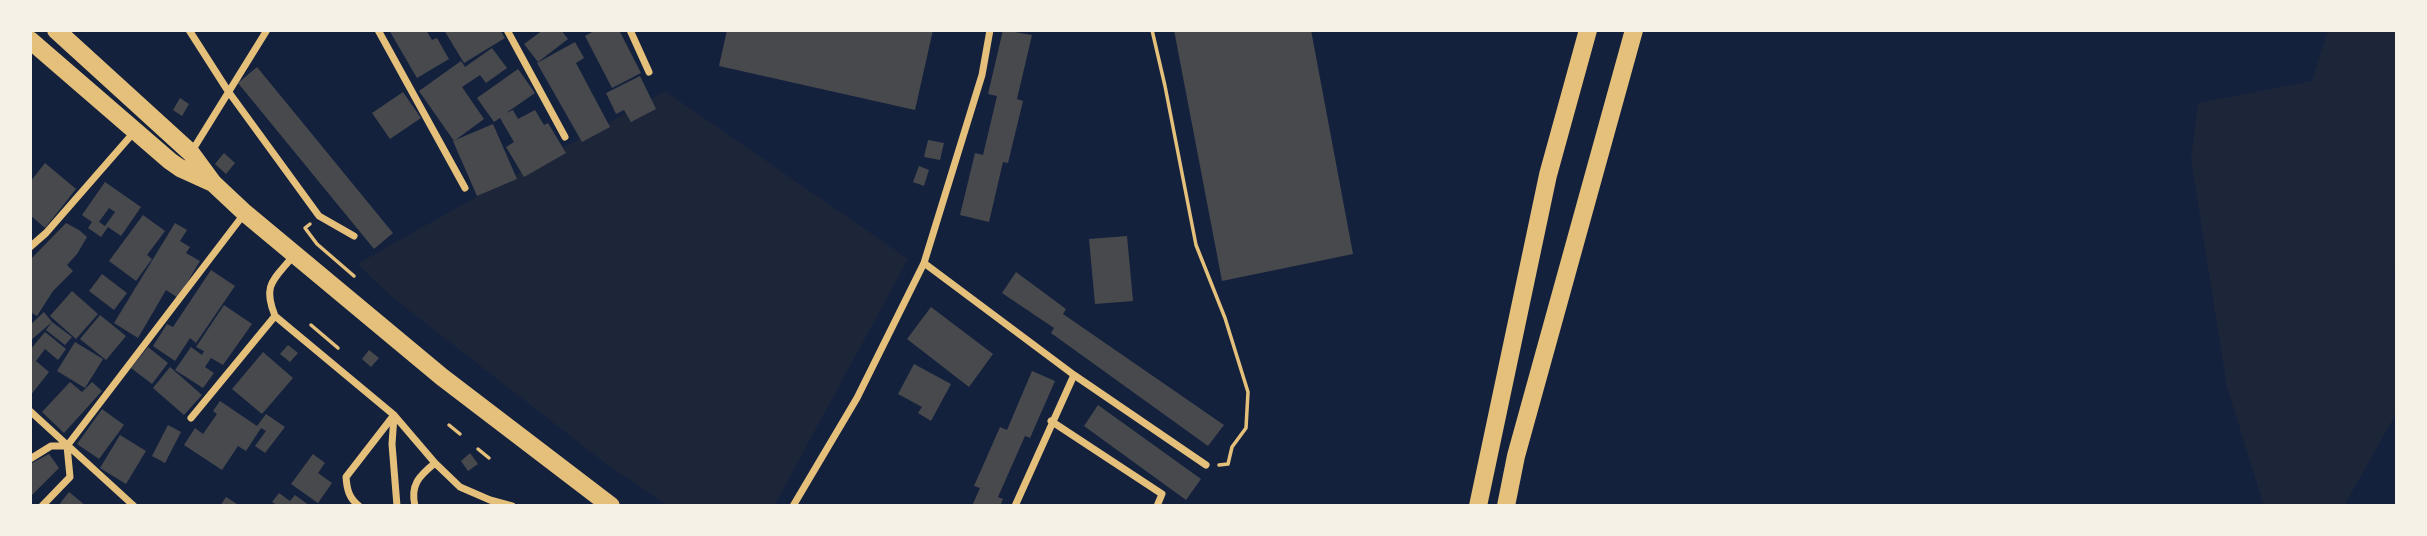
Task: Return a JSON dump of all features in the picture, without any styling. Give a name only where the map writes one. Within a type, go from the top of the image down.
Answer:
[{"type":"main road","points":[[56,30],[191,153],[213,183],[244,213],[442,377],[611,506]]},
{"type":"main road","points":[[1478,506],[1548,175],[1588,30]]},
{"type":"main road","points":[[1506,506],[1516,456],[1634,30]]},
{"type":"main road","points":[[30,40],[180,168],[213,183]]},
{"type":"street","points":[[189,30],[228,91],[318,216],[354,236]]},
{"type":"street","points":[[191,153],[267,30]]},
{"type":"street","points":[[378,30],[465,188]]},
{"type":"street","points":[[507,30],[565,137]]},
{"type":"street","points":[[630,30],[649,72]]},
{"type":"street","points":[[793,506],[857,398],[924,263],[982,75],[990,30]]},
{"type":"street","points":[[30,247],[46,233],[136,130]]},
{"type":"street","points":[[42,506],[70,477],[67,446],[244,213]]},
{"type":"street","points":[[295,255],[275,278],[268,291],[275,317],[394,415],[435,463],[460,487],[487,503],[512,506]]},
{"type":"street","points":[[924,263],[1074,375],[1206,466]]},
{"type":"street","points":[[191,418],[275,317]]},
{"type":"street","points":[[1015,506],[1074,375]]},
{"type":"street","points":[[30,411],[134,506]]},
{"type":"street","points":[[359,506],[347,490],[346,477],[394,415]]},
{"type":"street","points":[[394,415],[392,444],[397,506]]},
{"type":"street","points":[[1051,421],[1162,494],[1157,506]]},
{"type":"street","points":[[30,460],[51,446],[67,446]]},
{"type":"street","points":[[415,506],[413,496],[419,476],[435,463]]},
{"type":"path","points":[[1152,30],[1196,245],[1225,318],[1248,392],[1246,428],[1232,447],[1228,464],[1206,466]]},
{"type":"path","points":[[317,244],[354,276]]},
{"type":"path","points":[[311,325],[345,354]]},
{"type":"path","points":[[449,425],[460,434]]},
{"type":"path","points":[[478,449],[489,458]]},
{"type":"shaded area","points":[[2328,30],[2397,30],[2397,263],[2394,275],[2397,280],[2397,412],[2344,506],[2264,506],[2227,387],[2191,159],[2198,103],[2312,81]]},
{"type":"shaded area","points":[[665,91],[908,259],[774,506],[668,506],[605,463],[392,297],[357,264]]},
{"type":"building","points":[[389,30],[426,30],[432,40],[437,38],[449,59],[417,78]]},
{"type":"building","points":[[444,30],[500,30],[505,38],[464,63]]},
{"type":"building","points":[[543,30],[561,30],[568,39],[538,62],[524,44]]},
{"type":"building","points":[[596,30],[619,30],[641,73],[612,88],[585,36]]},
{"type":"building","points":[[727,30],[933,30],[915,110],[719,66]]},
{"type":"building","points":[[1003,30],[1032,35],[1017,99],[1023,101],[1008,163],[1003,162],[989,222],[960,215],[975,153],[983,155],[997,96],[988,94]]},
{"type":"building","points":[[1174,30],[1311,30],[1353,254],[1222,281]]},
{"type":"building","points":[[575,42],[584,58],[576,63],[610,127],[582,142],[537,63]]},
{"type":"building","points":[[492,48],[507,68],[486,83],[480,75],[462,87],[484,119],[454,141],[419,91],[461,61],[465,67]]},
{"type":"building","points":[[257,67],[393,233],[374,249],[238,83]]},
{"type":"building","points":[[518,69],[535,93],[506,113],[513,110],[518,119],[535,110],[544,125],[548,123],[566,153],[524,177],[506,147],[514,142],[500,118],[494,122],[477,98]]},
{"type":"building","points":[[640,76],[656,109],[631,122],[624,110],[616,114],[606,93]]},
{"type":"building","points":[[403,92],[421,118],[390,139],[372,113]]},
{"type":"building","points":[[180,98],[189,104],[182,116],[173,110]]},
{"type":"building","points":[[493,124],[517,179],[477,196],[453,141]]},
{"type":"building","points":[[928,140],[944,143],[940,160],[924,157]]},
{"type":"building","points":[[224,153],[235,163],[226,174],[215,164]]},
{"type":"building","points":[[45,163],[76,189],[45,228],[30,215],[30,182]]},
{"type":"building","points":[[919,166],[929,170],[924,186],[913,182]]},
{"type":"building","points":[[105,182],[141,207],[121,236],[108,227],[101,237],[88,228],[92,222],[82,215]],"holes":[[[109,208],[115,212],[105,226],[99,222]]]},
{"type":"building","points":[[143,215],[165,231],[147,255],[152,259],[136,281],[109,261]]},
{"type":"building","points":[[66,223],[87,237],[67,265],[73,271],[53,291],[37,316],[30,312],[30,260]]},
{"type":"building","points":[[175,223],[187,230],[180,241],[190,247],[186,253],[200,261],[178,298],[166,290],[138,338],[114,323]]},
{"type":"building","points":[[1127,236],[1133,301],[1095,304],[1089,239]]},
{"type":"building","points":[[211,270],[235,286],[196,343],[190,338],[175,361],[153,346],[167,324],[173,327]]},
{"type":"building","points":[[1016,272],[1066,309],[1063,314],[1224,425],[1208,446],[1051,333],[1054,328],[1002,293]]},
{"type":"building","points":[[102,274],[127,293],[114,310],[89,291]]},
{"type":"building","points":[[72,291],[98,314],[76,339],[50,316]]},
{"type":"building","points":[[224,305],[252,324],[223,365],[211,358],[205,367],[214,373],[203,388],[175,370],[191,347],[202,355],[204,351],[196,347]]},
{"type":"building","points":[[931,307],[993,354],[969,387],[907,339]]},
{"type":"building","points":[[44,312],[52,322],[30,341],[30,325]]},
{"type":"building","points":[[100,315],[126,336],[106,360],[80,339]]},
{"type":"building","points":[[52,322],[72,337],[65,345],[46,330]]},
{"type":"building","points":[[45,332],[66,349],[58,360],[45,349],[36,361],[49,372],[30,396],[30,350]]},
{"type":"building","points":[[75,342],[103,359],[85,388],[57,371]]},
{"type":"building","points":[[288,345],[298,353],[290,362],[280,354]]},
{"type":"building","points":[[148,347],[168,363],[152,384],[131,368]]},
{"type":"building","points":[[369,350],[379,358],[371,367],[362,359]]},
{"type":"building","points":[[263,352],[293,378],[262,414],[232,389]]},
{"type":"building","points":[[914,364],[951,384],[931,421],[918,413],[922,407],[898,394]]},
{"type":"building","points":[[170,367],[202,395],[184,415],[153,388]]},
{"type":"building","points":[[1032,371],[1055,381],[1030,438],[1025,436],[998,497],[1003,499],[1000,506],[972,506],[980,488],[974,486],[1000,427],[1007,430]]},
{"type":"building","points":[[70,382],[82,392],[92,382],[102,391],[64,433],[42,412]]},
{"type":"building","points":[[220,401],[257,426],[266,414],[285,427],[265,453],[255,446],[266,431],[261,428],[246,451],[238,446],[222,470],[184,445],[195,428],[203,434],[217,414],[213,411]]},
{"type":"building","points":[[1098,405],[1201,479],[1186,500],[1084,426]]},
{"type":"building","points":[[102,409],[124,425],[99,459],[77,444]]},
{"type":"building","points":[[168,425],[181,432],[165,463],[152,456]]},
{"type":"building","points":[[120,435],[146,451],[126,484],[100,468]]},
{"type":"building","points":[[470,453],[478,464],[468,471],[461,461]]},
{"type":"building","points":[[49,454],[59,468],[30,497],[30,464]]},
{"type":"building","points":[[313,454],[325,463],[318,473],[332,483],[318,503],[291,484]]},
{"type":"building","points":[[69,492],[86,506],[58,506]]},
{"type":"building","points":[[279,493],[290,501],[295,495],[310,506],[278,506],[272,502]]},
{"type":"building","points":[[226,497],[240,506],[220,506]]}]
